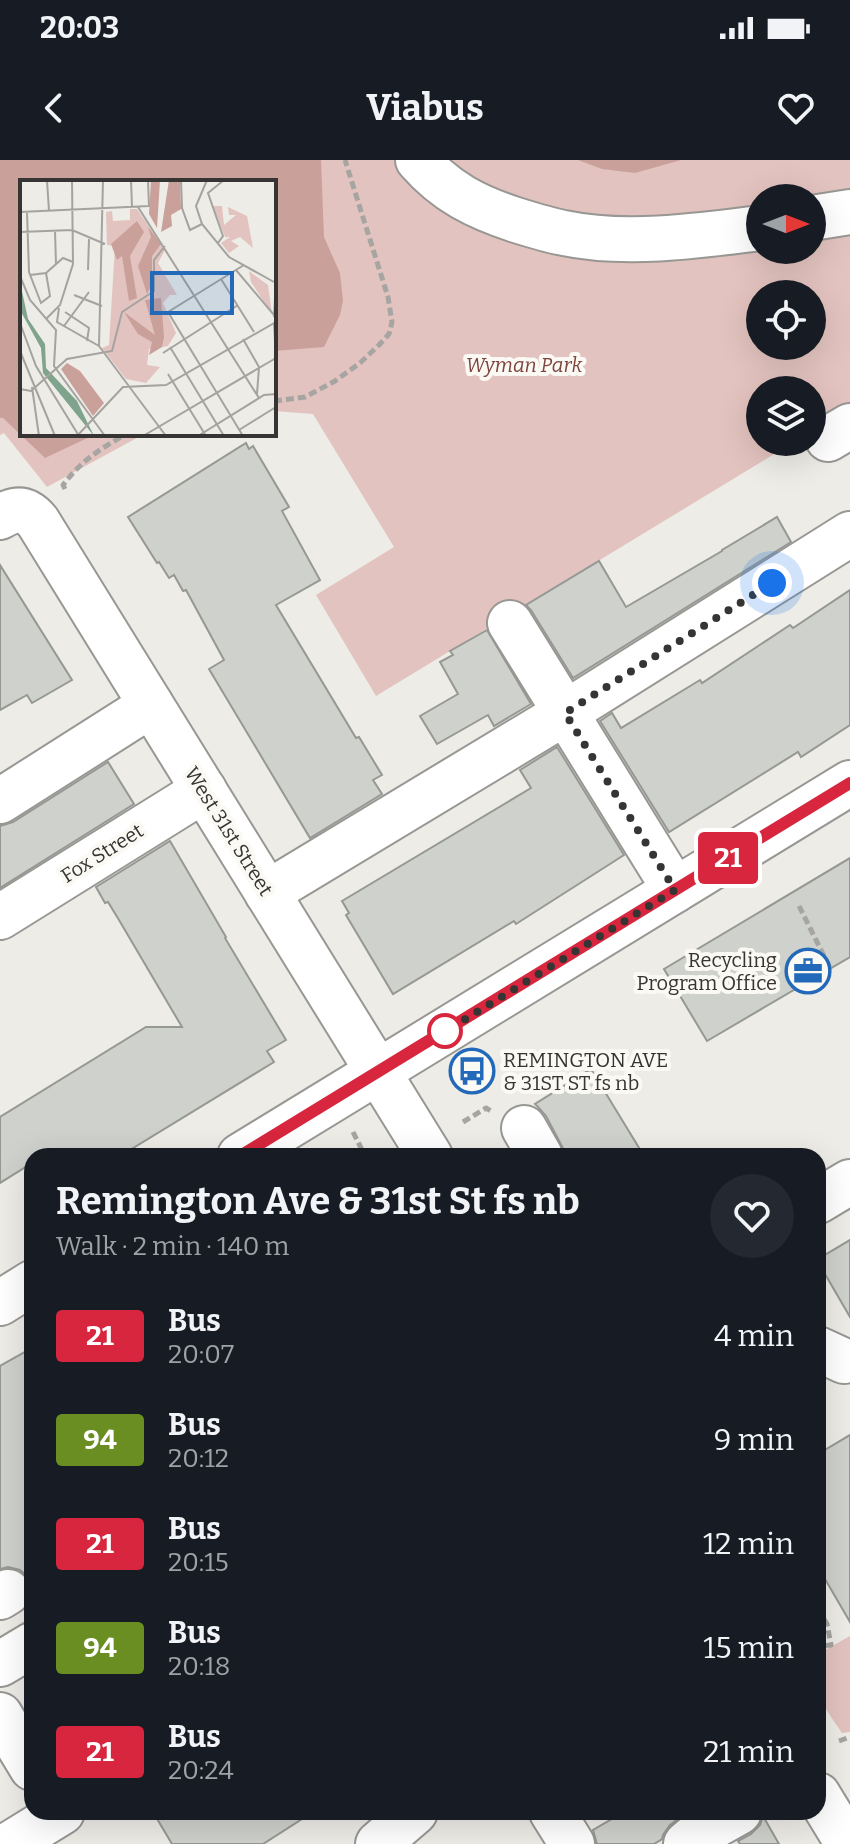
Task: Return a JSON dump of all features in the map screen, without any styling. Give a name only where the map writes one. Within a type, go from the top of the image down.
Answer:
[{"type":"street","points":[[418,160],[468,202],[565,233],[599,238],[689,237],[746,230]]},
{"type":"street","points":[[826,216],[850,212]]},
{"type":"street","name":"West 31st Street","points":[[12,514],[32,514],[38,522],[425,1148]]},
{"type":"street","points":[[267,893],[565,713],[850,534]]},
{"type":"street","points":[[510,623],[675,890]]},
{"type":"street","points":[[0,801],[151,705]]},
{"type":"street","points":[[253,1148],[850,783]]},
{"type":"street","name":"Fox Street","points":[[0,917],[204,790]]},
{"type":"street","points":[[826,1196],[850,1182]]},
{"type":"street","points":[[0,1303],[24,1288]]},
{"type":"street","points":[[0,1715],[24,1755]]},
{"type":"street","points":[[826,1808],[848,1844]]},
{"type":"street","points":[[10,1844],[64,1820]]},
{"type":"street","points":[[378,1844],[406,1820]]},
{"type":"street","points":[[557,1820],[572,1844]]},
{"type":"street","points":[[686,1844],[725,1820]]},
{"type":"path","points":[[276,401],[305,397],[335,381],[360,363],[389,334],[392,322],[388,297],[345,160]]},
{"type":"path","points":[[68,493],[63,485],[76,468],[123,436]]},
{"type":"path","points":[[799,906],[830,968]]},
{"type":"path","points":[[463,1122],[517,1131]]},
{"type":"path","points":[[826,1622],[831,1645],[826,1645]]},
{"type":"path","points":[[839,1741],[850,1737]]},
{"type":"green space","name":"Wyman Park","points":[[0,160],[850,160],[850,408],[826,423],[826,376],[746,376],[746,456],[771,456],[376,696],[316,595],[394,547],[313,414],[276,411],[276,180],[20,180],[20,436],[140,436],[47,487],[4,433],[0,435]]},
{"type":"green space","points":[[850,1636],[850,1732],[842,1733],[826,1708],[826,1649]]},
{"type":"shaded area","points":[[0,160],[321,160],[324,237],[340,273],[343,301],[340,315],[324,347],[276,351],[276,180],[20,180],[20,434],[0,418]]},
{"type":"shaded area","points":[[578,160],[681,160],[635,173],[602,169]]},
{"type":"shaded area","points":[[22,436],[92,436],[45,458]]},
{"type":"building","points":[[246,443],[249,449],[253,446],[289,507],[282,511],[320,580],[276,605],[356,738],[359,737],[382,775],[373,780],[382,794],[310,838],[209,669],[224,660],[186,590],[183,591],[174,575],[169,578],[157,563],[128,517]]},
{"type":"building","points":[[777,517],[791,542],[573,678],[526,605],[599,561],[626,607]]},
{"type":"building","points":[[0,565],[72,680],[32,703],[27,695],[0,710]]},
{"type":"building","points":[[850,590],[850,725],[801,757],[798,752],[669,832],[600,721],[612,713],[621,728],[700,680],[702,683]]},
{"type":"building","points":[[487,630],[531,704],[494,726],[488,715],[437,744],[420,716],[458,694],[440,662],[453,655],[450,651]]},
{"type":"building","points":[[557,747],[624,855],[516,924],[514,921],[393,994],[346,915],[349,913],[342,901],[531,788],[520,770]]},
{"type":"building","points":[[108,762],[134,804],[0,888],[0,826],[13,822]]},
{"type":"building","points":[[170,841],[286,1040],[267,1051],[274,1062],[133,1148],[24,1148],[24,1168],[0,1183],[0,1117],[146,1027],[182,1027],[96,887]]},
{"type":"building","points":[[850,858],[850,957],[707,1041],[664,969]]},
{"type":"building","points":[[591,1069],[639,1148],[563,1148],[546,1116],[535,1104]]},
{"type":"building","points":[[850,1240],[850,1317],[826,1276],[826,1254]]},
{"type":"building","points":[[24,1352],[24,1574],[8,1567],[0,1569],[0,1366]]},
{"type":"building","points":[[850,1435],[850,1622],[826,1581],[826,1449]]},
{"type":"building","points":[[158,1820],[300,1820],[263,1844],[172,1844]]},
{"type":"building","points":[[610,1820],[677,1820],[654,1844],[597,1844],[593,1830]]},
{"type":"building","points":[[762,1820],[765,1820],[779,1844],[740,1844],[738,1841],[760,1825]]},
{"type":"bus line","name":"21","points":[[253,1148],[850,783]]},
{"type":"place","name":"Recycling Program Office","points":[[808,971]]},
{"type":"place","name":"REMINGTON AVE & 31ST ST fs nb","points":[[472,1071]]},
{"type":"route","points":[[445,1031],[443,1033],[675,890],[565,713],[772,583]]}]
